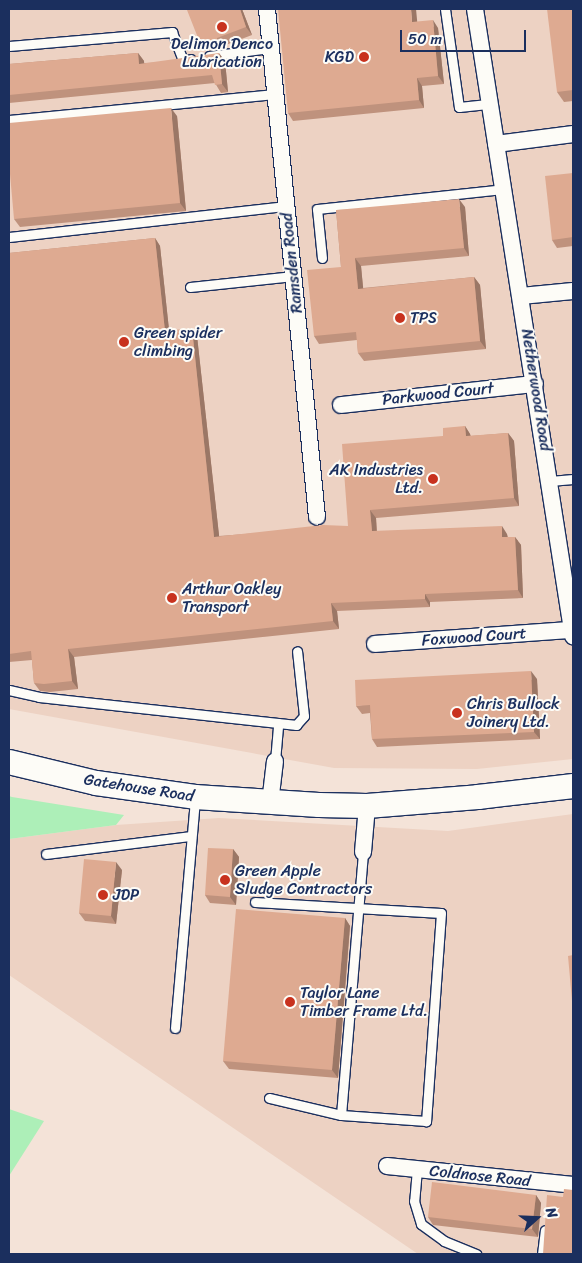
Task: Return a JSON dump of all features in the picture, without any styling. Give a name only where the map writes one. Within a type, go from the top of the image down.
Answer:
[{"type":"main road","name":"Gatehouse Road","points":[[9,762],[96,783],[194,797],[270,803],[367,806],[573,786]]},
{"type":"street","name":"Ramsden Road","points":[[267,9],[317,517]]},
{"type":"street","name":"Netherwood Road","points":[[475,9],[550,481],[569,573],[573,633]]},
{"type":"street","points":[[496,144],[573,134]]},
{"type":"street","points":[[521,296],[573,291]]},
{"type":"street","name":"Parkwood Court","points":[[341,405],[535,384]]},
{"type":"street","name":"Foxwood Court","points":[[375,644],[573,633]]},
{"type":"street","points":[[270,803],[275,761]]},
{"type":"street","points":[[363,852],[367,806]]},
{"type":"street","name":"Coldnose Road","points":[[387,1166],[549,1187],[573,1185]]},
{"type":"lane","points":[[445,9],[459,107],[490,104]]},
{"type":"lane","points":[[9,46],[172,32],[183,61],[270,48]]},
{"type":"lane","points":[[9,120],[275,94]]},
{"type":"lane","points":[[322,258],[317,209],[503,189]]},
{"type":"lane","points":[[9,238],[286,206]]},
{"type":"lane","points":[[190,287],[293,276]]},
{"type":"lane","points":[[550,481],[573,479]]},
{"type":"lane","points":[[9,690],[40,697],[296,725],[304,716],[297,651]]},
{"type":"lane","points":[[275,761],[278,723]]},
{"type":"lane","points":[[175,1028],[194,797]]},
{"type":"lane","points":[[46,854],[191,836]]},
{"type":"lane","points":[[341,1115],[363,852]]},
{"type":"lane","points":[[255,902],[441,913],[426,1121],[341,1115],[269,1098]]},
{"type":"lane","points":[[417,1169],[414,1201],[421,1224],[437,1236],[476,1254]]},
{"type":"lane","points":[[542,1254],[546,1218]]},
{"type":"shaded area","points":[[9,9],[573,9],[573,759],[477,769],[334,768],[9,709]]},
{"type":"shaded area","points":[[573,814],[573,1254],[418,1254],[9,975],[9,839],[116,825],[219,818],[448,831]]},
{"type":"green space","points":[[9,796],[124,815],[116,825],[9,839]]},
{"type":"green space","points":[[9,1109],[44,1121],[9,1176]]},
{"type":"building","name":"Delimon Denco Lubrication","points":[[240,9],[246,27],[217,38],[218,41],[200,43],[187,10]]},
{"type":"building","name":"KGD","points":[[278,9],[411,9],[412,22],[433,20],[438,76],[417,78],[419,100],[288,113]]},
{"type":"building","points":[[547,9],[573,9],[573,90],[557,92]]},
{"type":"building","points":[[138,53],[139,64],[219,53],[222,84],[215,85],[212,75],[9,95],[9,64]]},
{"type":"building","points":[[171,108],[180,203],[14,219],[9,163],[9,123]]},
{"type":"building","points":[[573,173],[573,237],[552,240],[545,176]]},
{"type":"building","points":[[459,199],[464,248],[355,258],[358,289],[474,277],[480,341],[358,353],[356,332],[314,336],[307,270],[341,267],[336,210]]},
{"type":"building","points":[[155,238],[165,331],[192,328],[214,537],[323,525],[348,526],[342,444],[443,436],[443,428],[465,426],[466,436],[508,433],[514,498],[370,510],[372,531],[502,526],[502,537],[515,537],[518,590],[425,594],[425,599],[331,603],[333,621],[68,649],[72,681],[44,684],[34,683],[31,651],[9,654],[9,253]]},
{"type":"building","name":"Chris Bullock Joinery Ltd.","points":[[531,671],[534,732],[372,739],[370,705],[356,706],[355,680]]},
{"type":"building","name":"Green Apple Sludge Contractors","points":[[208,848],[233,849],[230,897],[205,895]]},
{"type":"building","name":"JDP","points":[[84,859],[116,862],[111,916],[79,913]]},
{"type":"building","name":"Taylor Lane Timber Frame Ltd.","points":[[236,909],[345,918],[332,1070],[223,1061]]},
{"type":"building","points":[[573,955],[573,1012],[568,956]]},
{"type":"building","points":[[432,1182],[536,1195],[532,1229],[428,1217]]},
{"type":"building","points":[[564,1189],[573,1190],[573,1254],[543,1254],[547,1195],[563,1197]]},
{"type":"place","name":"Delimon Denco Lubrication","points":[[222,27]]},
{"type":"place","name":"KGD","points":[[364,57]]},
{"type":"place","name":"TPS","points":[[400,318]]},
{"type":"place","name":"Green spider climbing","points":[[124,342]]},
{"type":"place","name":"AK Industries Ltd.","points":[[433,479]]},
{"type":"place","name":"Arthur Oakley Transport","points":[[172,598]]},
{"type":"place","name":"Chris Bullock Joinery Ltd.","points":[[457,713]]},
{"type":"place","name":"Green Apple Sludge Contractors","points":[[225,880]]},
{"type":"place","name":"JDP","points":[[103,895]]},
{"type":"place","name":"Taylor Lane Timber Frame Ltd.","points":[[290,1002]]}]
